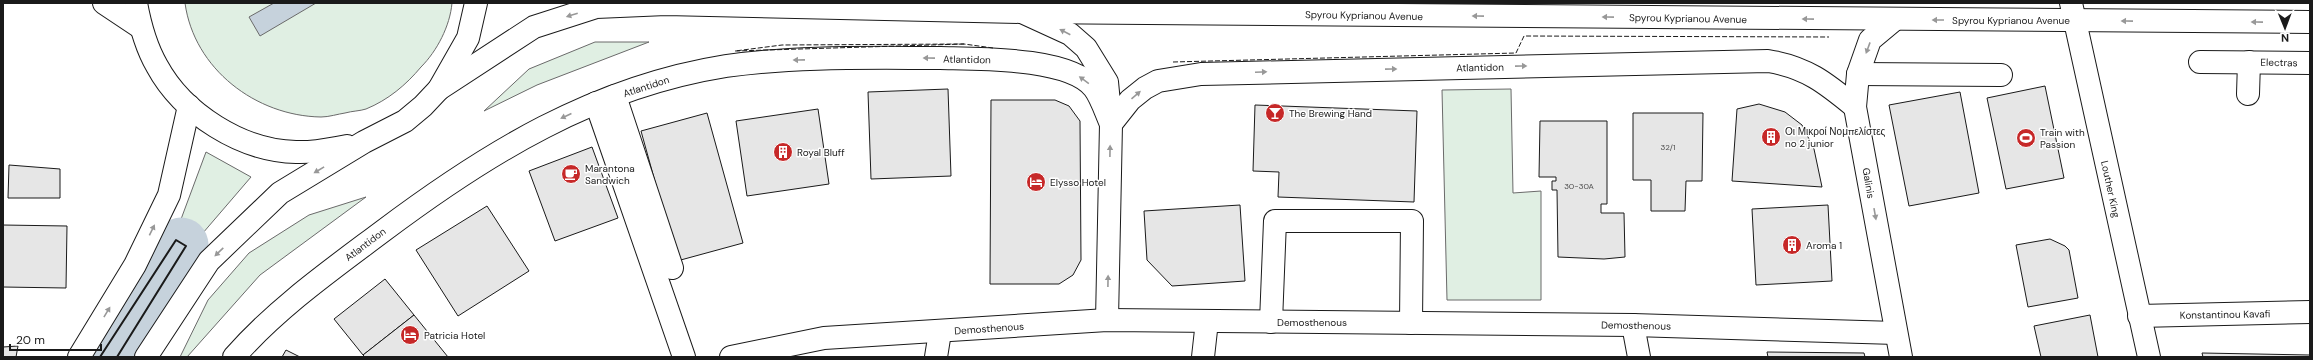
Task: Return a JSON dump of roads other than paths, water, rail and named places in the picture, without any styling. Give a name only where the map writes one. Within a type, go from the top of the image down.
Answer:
[{"type":"street","points":[[104,3],[140,27]]},
{"type":"street","points":[[136,3],[140,27],[157,66],[172,87],[189,106],[228,133],[249,143],[272,149],[295,152],[318,152],[364,142]]},
{"type":"street","points":[[146,357],[209,261],[280,193],[364,142],[405,121],[423,106],[439,89],[468,38],[476,3]]},
{"type":"street","name":"Spyrou Kyprianou Avenue","points":[[439,89],[534,27],[596,7],[666,4],[1022,12],[1894,20],[2073,12],[2310,22]]},
{"type":"street","name":"Atlantidon","points":[[1022,12],[1070,34],[1086,48],[1107,82],[1110,124],[1107,320]]},
{"type":"street","name":"Louther King","points":[[2073,12],[2149,357]]},
{"type":"street","name":"Galinis","points":[[1894,20],[1870,40],[1858,74],[1855,107],[1901,357]]},
{"type":"street","name":"Atlantidon","points":[[234,357],[293,300],[435,193],[502,148],[605,100],[685,74],[727,66],[781,60],[993,59],[1051,67],[1082,78],[1094,88],[1110,124]]},
{"type":"street","name":"Atlantidon","points":[[1110,124],[1130,100],[1145,88],[1158,81],[1201,74],[1285,71],[1768,61],[1786,64],[1815,76],[1855,107]]},
{"type":"street","name":"Electras","points":[[2200,62],[2310,63]]},
{"type":"street","name":"Electras","points":[[2248,94],[2249,62]]},
{"type":"street","points":[[1858,74],[2001,75]]},
{"type":"street","points":[[605,100],[672,268]]},
{"type":"street","points":[[605,100],[684,357]]},
{"type":"street","points":[[79,357],[134,264],[169,195],[189,106]]},
{"type":"street","points":[[1272,322],[1275,221],[1412,221],[1412,323]]},
{"type":"street","name":"Konstantinou Kavafi","points":[[2139,316],[2310,312]]},
{"type":"street","name":"Demosthenous","points":[[731,357],[824,338],[940,332],[1107,320],[1632,325],[1896,333]]},
{"type":"street","points":[[1203,357],[1207,321]]},
{"type":"street","points":[[1632,325],[1640,357]]},
{"type":"street","points":[[936,357],[940,332]]},
{"type":"waterway","points":[[109,357],[181,245]]},
{"type":"place","name":"The Brewing Hand","points":[[1275,113]]},
{"type":"place","name":"Οι Μικροί Νομπελίστες no 2 junior","points":[[1771,137]]},
{"type":"place","name":"Train with Passion","points":[[2026,138]]},
{"type":"place","name":"Royal Bluff","points":[[783,152]]},
{"type":"place","name":"Marantona Sandwich","points":[[571,174]]},
{"type":"place","name":"Elysso Hotel","points":[[1036,182]]},
{"type":"place","name":"Aroma 1","points":[[1792,245]]},
{"type":"place","name":"Patricia Hotel","points":[[410,335]]}]
